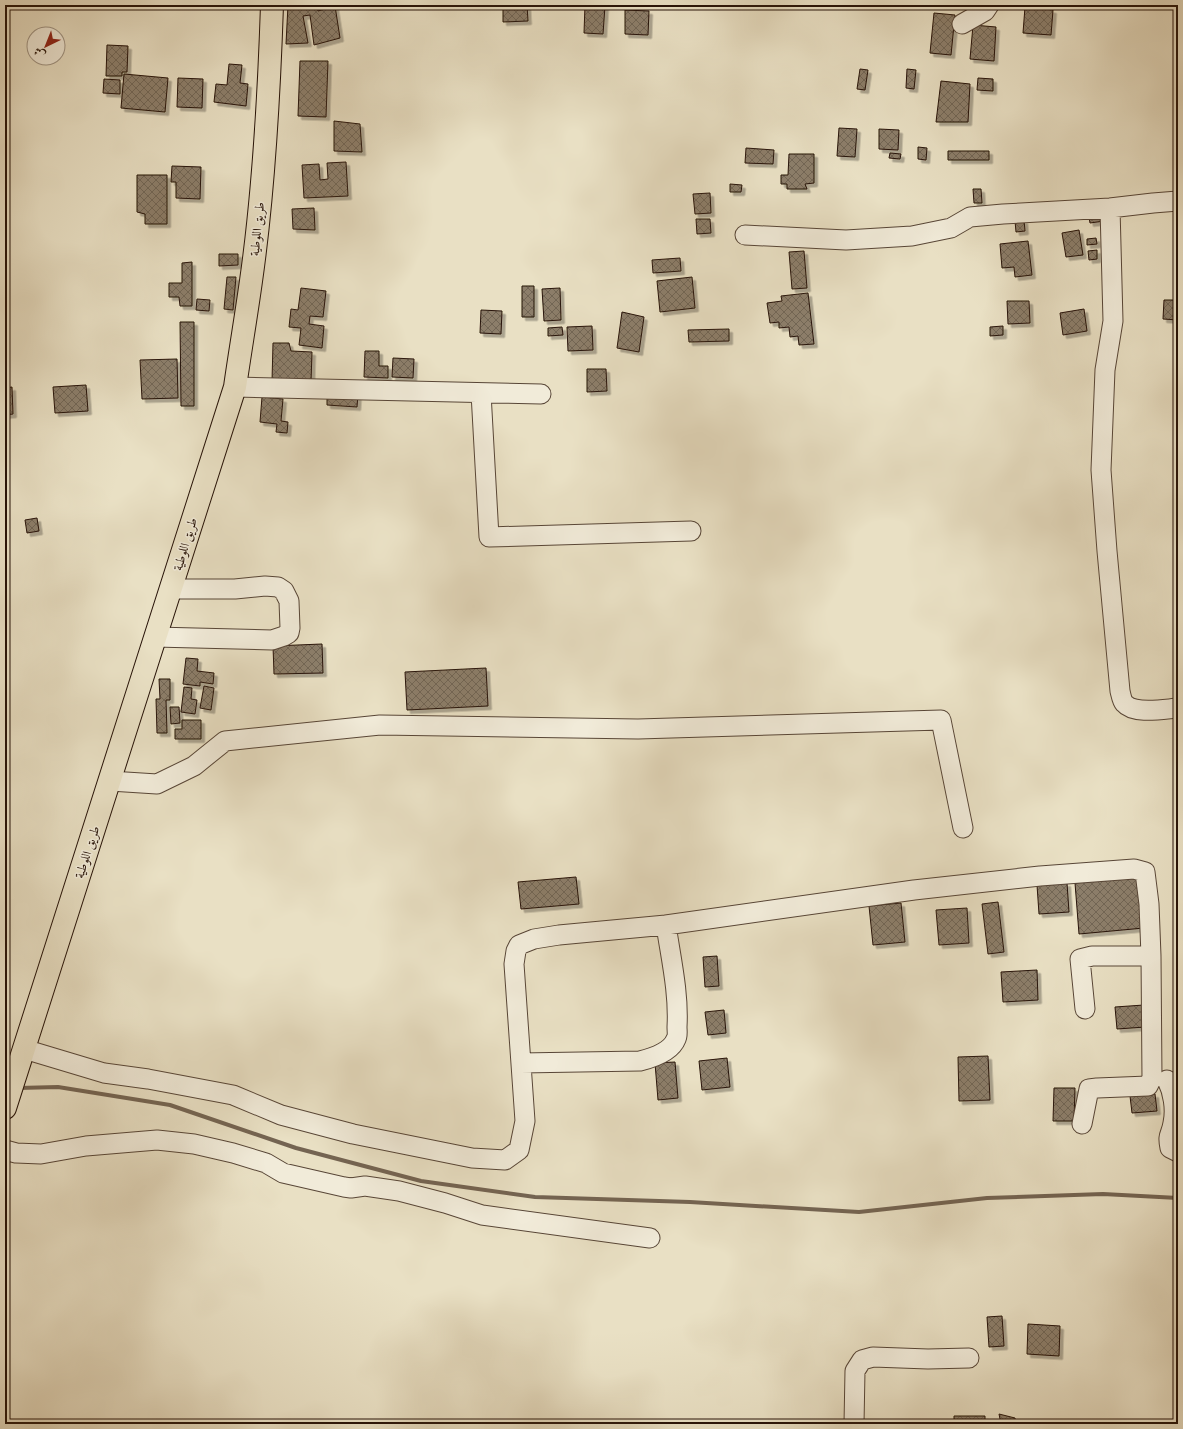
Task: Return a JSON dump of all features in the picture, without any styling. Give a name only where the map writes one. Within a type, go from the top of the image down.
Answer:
[{"type":"main road","name":"طريق اللوطية","points":[[5,1108],[235,387],[251,281],[260,196],[264,154],[272,5]]},
{"type":"street","points":[[962,24],[985,11],[989,5]]},
{"type":"street","points":[[745,235],[846,240],[912,236],[951,228],[970,217],[1110,208],[1178,201]]},
{"type":"street","points":[[1110,208],[1113,321],[1105,370],[1102,470],[1107,551],[1120,691],[1124,703],[1132,709],[1149,710],[1178,708]]},
{"type":"street","points":[[235,387],[541,394]]},
{"type":"street","points":[[481,393],[489,537],[691,531]]},
{"type":"street","points":[[155,637],[272,640],[289,633],[289,601],[284,591],[278,587],[265,586],[171,589]]},
{"type":"street","points":[[110,781],[157,784],[194,766],[224,741],[380,725],[638,729],[941,720],[963,828]]},
{"type":"street","points":[[21,1058],[104,1073],[148,1079],[233,1096],[281,1115],[353,1134],[472,1158],[505,1160],[519,1150],[525,1121],[514,964],[516,951],[519,945],[534,938],[666,925],[914,890],[1040,876],[1134,869],[1145,872],[1149,904],[1152,1078],[1148,1086],[1104,1087],[1089,1089],[1082,1124]]},
{"type":"street","points":[[520,1063],[640,1061],[652,1058],[672,1046],[677,1039],[678,1019],[675,986],[666,925]]},
{"type":"street","points":[[1085,1009],[1080,959],[1092,956],[1150,956]]},
{"type":"street","points":[[1167,1080],[1171,1089],[1174,1115],[1173,1124],[1168,1138],[1170,1148],[1178,1152]]},
{"type":"street","points":[[5,1150],[16,1153],[41,1154],[86,1146],[157,1140],[194,1144],[233,1153],[266,1163],[283,1173],[344,1187],[351,1188],[365,1186],[399,1191],[445,1202],[482,1215],[650,1238]]},
{"type":"street","points":[[854,1424],[855,1371],[862,1360],[873,1357],[928,1359],[969,1358]]},
{"type":"building","points":[[288,5],[317,5],[318,11],[335,6],[340,38],[314,45],[310,15],[303,16],[308,43],[286,44]]},
{"type":"building","points":[[503,5],[527,5],[528,21],[503,22]]},
{"type":"building","points":[[585,5],[605,6],[603,34],[584,33]]},
{"type":"building","points":[[1025,7],[1053,10],[1051,35],[1023,33]]},
{"type":"building","points":[[625,10],[649,11],[648,35],[625,34]]},
{"type":"building","points":[[934,13],[955,15],[951,55],[930,53]]},
{"type":"building","points":[[973,25],[996,27],[994,61],[970,59]]},
{"type":"building","points":[[107,45],[128,46],[127,72],[122,72],[122,76],[106,76]]},
{"type":"building","points":[[300,61],[328,61],[326,117],[298,116]]},
{"type":"building","points":[[229,64],[242,65],[240,83],[248,84],[246,106],[214,102],[216,84],[227,85]]},
{"type":"building","points":[[860,69],[868,70],[865,90],[857,89]]},
{"type":"building","points":[[907,69],[916,70],[914,89],[906,88]]},
{"type":"building","points":[[124,74],[168,78],[165,112],[121,108]]},
{"type":"building","points":[[178,78],[203,79],[202,108],[177,107]]},
{"type":"building","points":[[978,78],[993,79],[993,91],[977,90]]},
{"type":"building","points":[[104,79],[120,80],[120,94],[103,93]]},
{"type":"building","points":[[941,81],[970,84],[968,122],[936,122]]},
{"type":"building","points":[[334,121],[360,124],[362,152],[334,151]]},
{"type":"building","points":[[839,128],[857,129],[855,157],[837,156]]},
{"type":"building","points":[[879,129],[899,130],[898,150],[879,149]]},
{"type":"building","points":[[918,147],[927,148],[926,160],[918,159]]},
{"type":"building","points":[[746,148],[774,150],[773,164],[745,163]]},
{"type":"building","points":[[948,151],[989,151],[989,160],[948,160]]},
{"type":"building","points":[[890,153],[901,154],[900,159],[889,158]]},
{"type":"building","points":[[789,154],[814,154],[814,183],[805,184],[807,189],[787,189],[787,184],[781,184],[781,175],[788,175]]},
{"type":"building","points":[[346,162],[348,196],[304,198],[302,165],[319,164],[320,180],[328,179],[327,163]]},
{"type":"building","points":[[172,166],[201,167],[200,199],[176,198],[176,182],[171,182]]},
{"type":"building","points":[[137,175],[167,175],[167,224],[145,224],[145,214],[137,212]]},
{"type":"building","points":[[730,184],[742,185],[741,192],[730,192]]},
{"type":"building","points":[[973,189],[981,189],[982,203],[974,203]]},
{"type":"building","points":[[710,193],[711,213],[695,214],[693,194]]},
{"type":"building","points":[[314,208],[315,230],[293,229],[292,209]]},
{"type":"building","points":[[1103,211],[1104,221],[1090,223],[1088,212]]},
{"type":"building","points":[[696,219],[710,219],[711,233],[697,234]]},
{"type":"building","points":[[1024,220],[1025,231],[1016,232],[1015,221]]},
{"type":"building","points":[[1079,230],[1083,255],[1066,257],[1062,233]]},
{"type":"building","points":[[1096,238],[1097,244],[1087,245],[1087,239]]},
{"type":"building","points":[[1028,241],[1032,275],[1015,277],[1014,267],[1002,268],[1000,244]]},
{"type":"building","points":[[1097,250],[1097,259],[1089,260],[1088,251]]},
{"type":"building","points":[[804,251],[807,288],[792,289],[789,252]]},
{"type":"building","points":[[219,254],[238,254],[238,265],[219,266]]},
{"type":"building","points":[[680,258],[681,271],[653,273],[652,260]]},
{"type":"building","points":[[192,262],[192,306],[180,306],[179,297],[169,297],[169,283],[182,283],[182,263]]},
{"type":"building","points":[[227,277],[236,277],[233,310],[224,309]]},
{"type":"building","points":[[692,277],[695,308],[660,312],[657,281]]},
{"type":"building","points":[[522,286],[534,286],[534,317],[522,317]]},
{"type":"building","points":[[301,288],[326,291],[323,317],[310,316],[309,324],[324,326],[322,348],[299,345],[301,328],[289,327],[291,309],[298,310]]},
{"type":"building","points":[[560,288],[561,320],[544,321],[542,289]]},
{"type":"building","points":[[808,293],[814,344],[799,345],[798,336],[790,337],[789,327],[779,328],[779,322],[770,323],[767,303],[782,301],[781,296]]},
{"type":"building","points":[[197,299],[210,300],[209,311],[196,310]]},
{"type":"building","points":[[1164,300],[1178,300],[1178,320],[1163,319]]},
{"type":"building","points":[[1007,301],[1029,301],[1030,323],[1008,324]]},
{"type":"building","points":[[1084,309],[1087,331],[1063,335],[1060,313]]},
{"type":"building","points":[[481,310],[502,311],[501,334],[480,333]]},
{"type":"building","points":[[622,312],[644,317],[639,352],[617,348]]},
{"type":"building","points":[[180,322],[194,322],[194,406],[181,406]]},
{"type":"building","points":[[592,326],[593,350],[568,351],[567,327]]},
{"type":"building","points":[[1003,326],[1003,335],[990,336],[990,327]]},
{"type":"building","points":[[562,327],[563,335],[548,336],[548,328]]},
{"type":"building","points":[[729,329],[729,341],[689,342],[688,330]]},
{"type":"building","points":[[273,343],[289,343],[291,351],[312,352],[311,382],[272,381]]},
{"type":"building","points":[[365,351],[379,351],[379,366],[388,366],[388,378],[364,377]]},
{"type":"building","points":[[393,358],[414,359],[413,378],[392,377]]},
{"type":"building","points":[[177,359],[178,398],[142,399],[140,360]]},
{"type":"building","points":[[587,369],[606,369],[607,391],[587,392]]},
{"type":"building","points":[[86,385],[88,411],[55,413],[53,387]]},
{"type":"building","points":[[12,387],[13,414],[5,415],[5,388]]},
{"type":"building","points":[[327,392],[358,394],[357,407],[327,405]]},
{"type":"building","points":[[262,397],[283,399],[281,421],[288,422],[287,433],[276,432],[277,424],[260,422]]},
{"type":"building","points":[[37,518],[39,531],[27,533],[25,520]]},
{"type":"building","points":[[322,644],[323,673],[274,674],[273,646]]},
{"type":"building","points":[[186,658],[198,659],[197,671],[214,673],[213,684],[200,682],[200,686],[183,684]]},
{"type":"building","points":[[486,668],[488,706],[407,710],[405,672]]},
{"type":"building","points":[[159,679],[170,679],[170,700],[166,700],[167,733],[157,733],[156,699],[160,699]]},
{"type":"building","points":[[204,686],[214,688],[211,710],[200,708]]},
{"type":"building","points":[[184,687],[192,688],[191,699],[197,700],[195,714],[181,712]]},
{"type":"building","points":[[170,707],[179,707],[180,723],[171,724]]},
{"type":"building","points":[[182,720],[201,720],[201,739],[175,739],[175,729],[182,729]]},
{"type":"building","points":[[576,877],[579,904],[521,909],[518,882]]},
{"type":"building","points":[[1139,877],[1144,928],[1079,934],[1075,883]]},
{"type":"building","points":[[1067,883],[1069,912],[1039,914],[1037,885]]},
{"type":"building","points":[[998,902],[1004,952],[988,954],[982,904]]},
{"type":"building","points":[[901,903],[905,942],[873,945],[869,906]]},
{"type":"building","points":[[967,908],[969,943],[939,945],[936,910]]},
{"type":"building","points":[[717,956],[719,986],[705,987],[703,957]]},
{"type":"building","points":[[1037,970],[1038,1000],[1003,1002],[1001,972]]},
{"type":"building","points":[[1144,1005],[1145,1027],[1117,1029],[1115,1007]]},
{"type":"building","points":[[724,1010],[726,1033],[708,1035],[705,1012]]},
{"type":"building","points":[[988,1056],[990,1100],[959,1101],[958,1057]]},
{"type":"building","points":[[727,1058],[730,1087],[702,1090],[699,1061]]},
{"type":"building","points":[[675,1062],[678,1098],[658,1100],[655,1063]]},
{"type":"building","points":[[1054,1088],[1075,1088],[1074,1121],[1053,1121]]},
{"type":"building","points":[[1155,1094],[1157,1111],[1132,1113],[1130,1096]]},
{"type":"building","points":[[1002,1316],[1004,1346],[989,1347],[987,1317]]},
{"type":"building","points":[[1028,1324],[1060,1326],[1059,1356],[1027,1354]]},
{"type":"building","points":[[999,1414],[1015,1418],[1016,1424],[1001,1424]]},
{"type":"building","points":[[954,1416],[985,1416],[985,1424],[954,1424]]},
{"type":"waterway","points":[[18,1088],[58,1087],[170,1105],[296,1148],[421,1181],[535,1197],[690,1202],[859,1212],[987,1198],[1103,1194],[1178,1198]]}]
